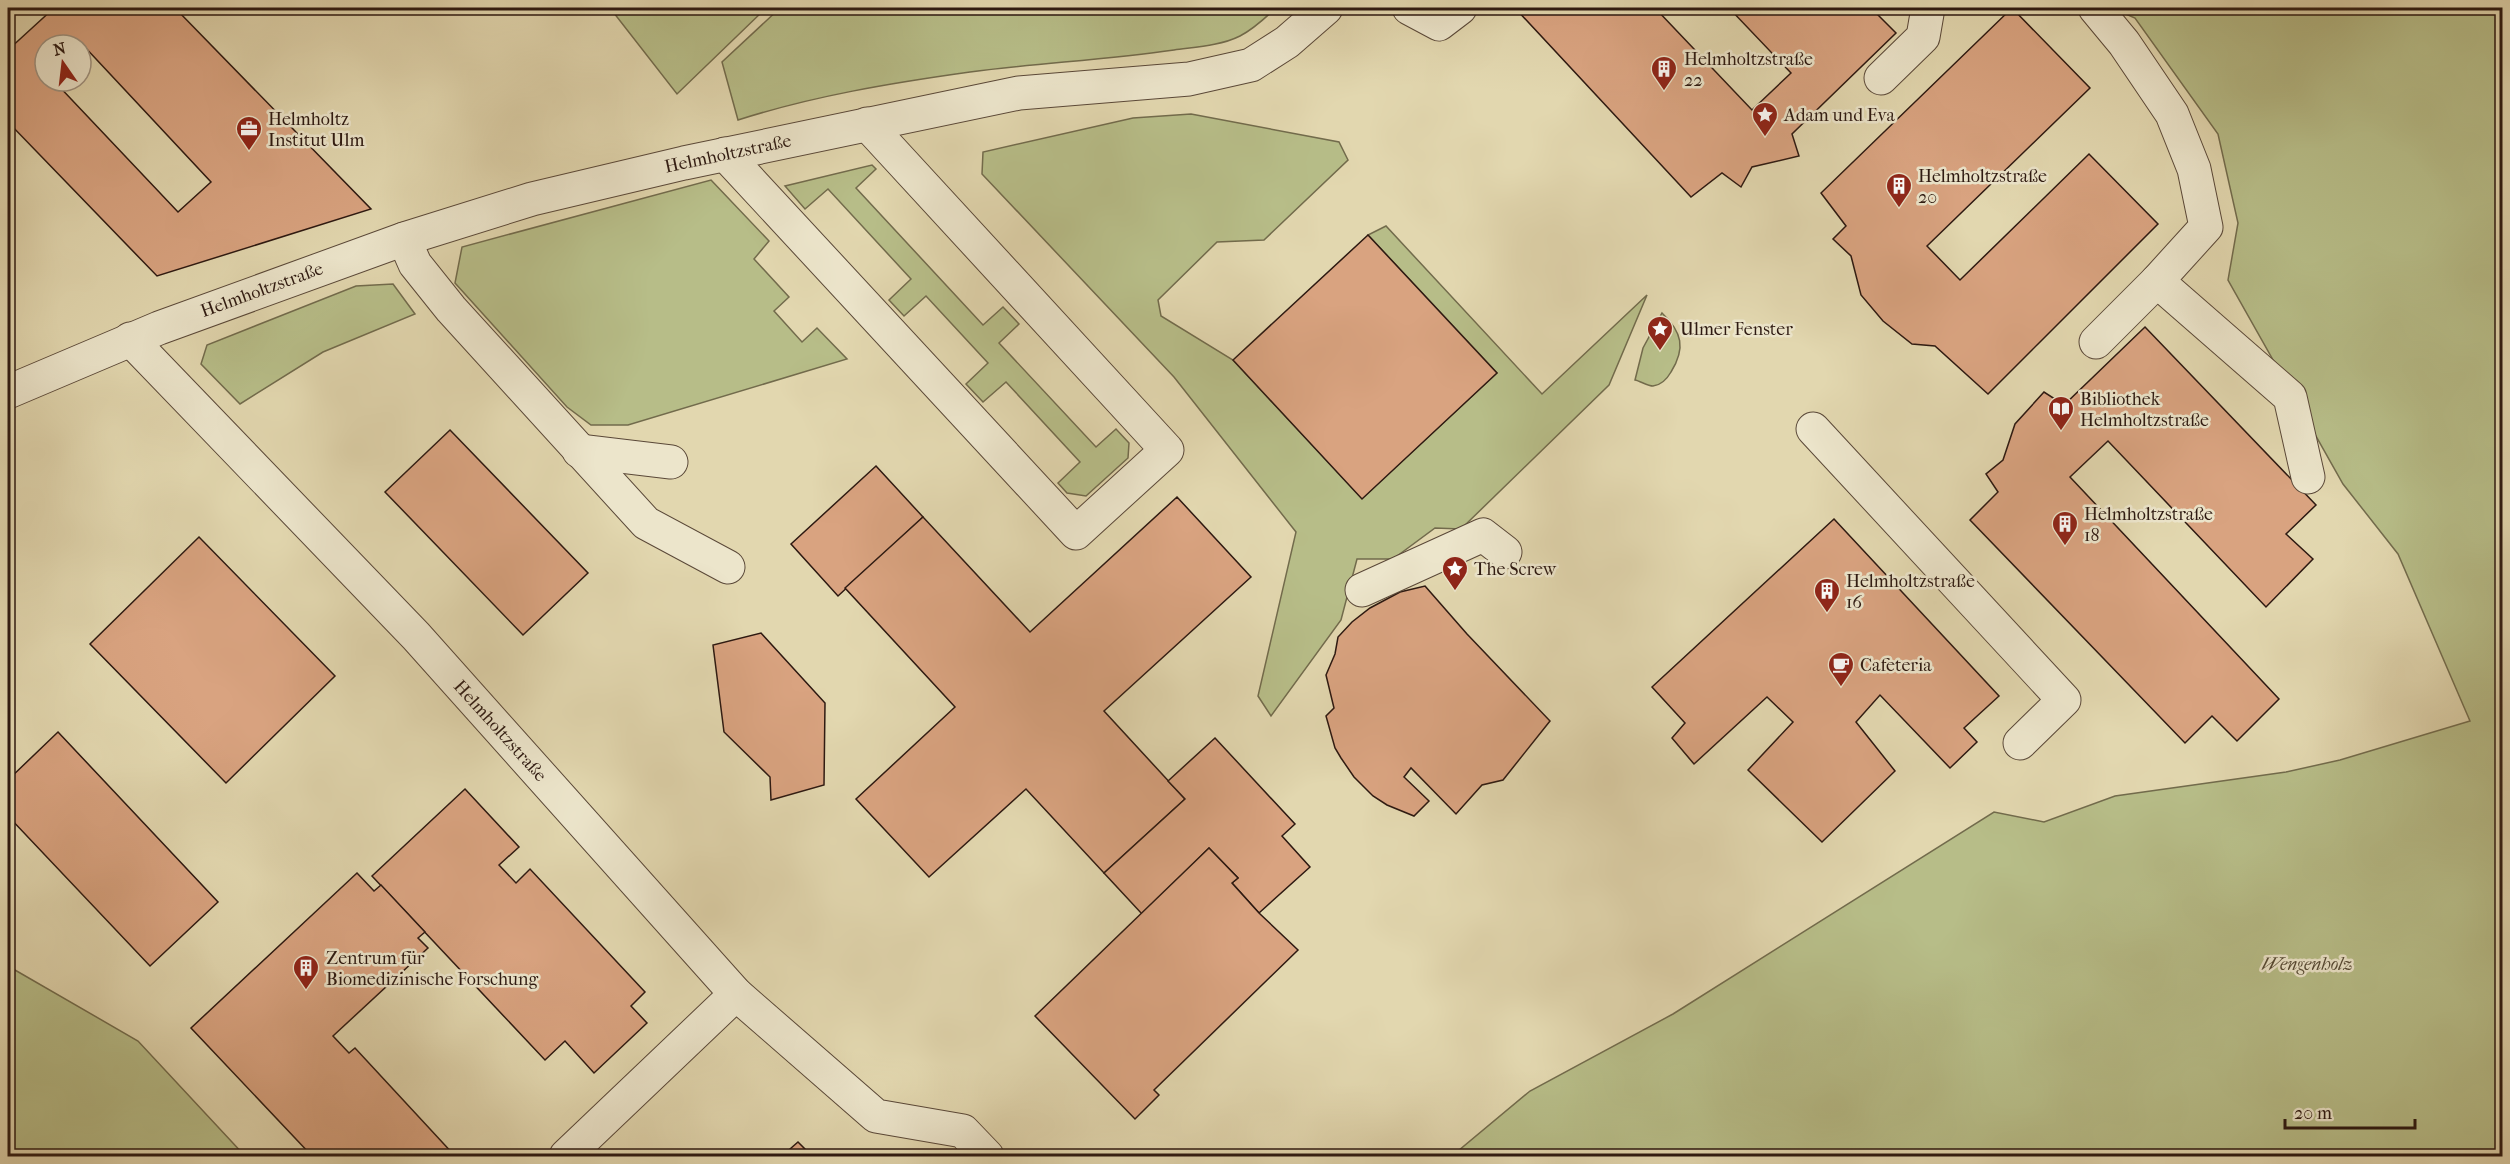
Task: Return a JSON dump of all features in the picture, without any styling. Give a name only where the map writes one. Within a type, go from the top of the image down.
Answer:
[{"type":"street","name":"Helmholtzstraße","points":[[8,392],[130,339],[404,239],[532,199],[725,154],[1019,93],[1189,79],[1251,65],[1287,42],[1326,8]]},
{"type":"street","points":[[1409,8],[1449,16]]},
{"type":"street","points":[[1881,78],[1923,37],[1928,8]]},
{"type":"street","points":[[2095,8],[2124,43],[2172,114],[2194,169],[2206,227],[2157,281],[2096,342]]},
{"type":"street","points":[[725,154],[1076,533],[1167,450],[867,124]]},
{"type":"street","points":[[404,239],[416,264],[451,309],[646,523],[728,567]]},
{"type":"street","points":[[2157,281],[2290,397],[2308,477]]},
{"type":"street","name":"Helmholtzstraße","points":[[130,339],[416,636],[736,994],[876,1116],[963,1131],[987,1156]]},
{"type":"street","points":[[1813,429],[2064,700],[2020,743]]},
{"type":"street","points":[[579,451],[671,462]]},
{"type":"street","points":[[1362,590],[1483,535],[1505,552]]},
{"type":"street","points":[[566,1156],[736,994]]},
{"type":"green space","points":[[610,8],[766,8],[677,94]]},
{"type":"green space","points":[[780,8],[1276,8],[1245,33],[1216,44],[970,72],[911,81],[824,97],[738,120],[722,62]]},
{"type":"green space","name":"Wengenholz","points":[[2112,8],[2502,8],[2502,1156],[1452,1156],[1530,1091],[1673,1014],[1994,812],[2044,822],[2115,796],[2286,772],[2340,760],[2470,721],[2398,554],[2343,484],[2228,280],[2238,223],[2218,134],[2135,18]]},
{"type":"green space","points":[[1191,114],[1339,142],[1348,160],[1264,240],[1217,242],[1158,300],[1161,316],[1233,360],[1362,498],[1497,373],[1368,235],[1386,226],[1542,394],[1647,295],[1609,385],[1461,529],[1435,528],[1393,559],[1357,559],[1341,620],[1271,716],[1258,696],[1296,532],[1174,377],[982,174],[983,152],[1133,118]]},
{"type":"green space","points":[[872,165],[876,169],[856,188],[983,325],[1003,307],[1019,324],[999,343],[1096,447],[1116,429],[1129,443],[1128,458],[1086,496],[1067,493],[1058,483],[1080,462],[1006,382],[983,402],[966,384],[988,363],[926,296],[904,316],[889,300],[911,279],[828,189],[805,209],[785,186]]},
{"type":"green space","points":[[711,180],[769,241],[754,259],[789,297],[774,311],[802,342],[817,328],[847,359],[628,425],[591,425],[567,407],[455,283],[462,247]]},
{"type":"green space","points":[[393,284],[415,314],[323,352],[240,404],[201,364],[207,345],[356,286]]},
{"type":"green space","points":[[1662,313],[1678,334],[1679,355],[1668,377],[1659,384],[1651,386],[1635,380],[1643,348]]},
{"type":"green space","points":[[8,966],[138,1041],[245,1156],[8,1156]]},
{"type":"building","name":"Helmholtz Institut Ulm","points":[[54,8],[175,8],[371,209],[157,276],[8,122],[8,50]],"holes":[[[33,33],[93,33],[93,56],[211,182],[178,212],[65,93],[33,93]]]},
{"type":"building","name":"Helmholtzstraße 22","points":[[1515,8],[1655,8],[1752,110],[1791,73],[1729,8],[1871,8],[1896,33],[1792,134],[1799,156],[1752,167],[1741,187],[1722,173],[1691,197]]},
{"type":"building","name":"Helmholtzstraße 20","points":[[2012,8],[2090,88],[1927,246],[1960,280],[2089,154],[2158,224],[1988,394],[1935,346],[1912,344],[1883,321],[1861,295],[1851,256],[1833,239],[1846,226],[1821,193]]},
{"type":"building","points":[[1368,235],[1497,373],[1362,499],[1233,360]]},
{"type":"building","name":"Helmholtzstraße 18","points":[[2145,327],[2316,505],[2286,534],[2313,559],[2266,607],[2108,441],[2070,477],[2279,699],[2237,741],[2212,716],[2185,743],[1970,520],[1998,492],[1986,474],[2003,460],[2015,424],[2044,392],[2064,405]]},
{"type":"building","points":[[450,430],[588,573],[523,635],[385,492]]},
{"type":"building","points":[[876,466],[923,517],[838,596],[791,544]]},
{"type":"building","points":[[1177,497],[1251,577],[1104,711],[1185,799],[1104,873],[1026,789],[929,877],[856,799],[955,707],[845,588],[923,517],[1030,632]]},
{"type":"building","name":"Helmholtzstraße 16","points":[[1834,519],[1999,696],[1964,728],[1977,742],[1950,768],[1880,695],[1856,722],[1895,771],[1822,842],[1748,770],[1793,722],[1767,697],[1694,764],[1672,738],[1685,723],[1652,687]]},
{"type":"building","points":[[199,537],[335,676],[226,783],[90,644]]},
{"type":"building","points":[[1425,586],[1550,721],[1503,780],[1482,785],[1456,814],[1411,768],[1404,777],[1429,801],[1414,816],[1387,805],[1373,796],[1354,777],[1341,758],[1335,748],[1326,716],[1334,708],[1326,675],[1335,654],[1338,637],[1352,622],[1370,608],[1400,592]]},
{"type":"building","points":[[761,633],[825,703],[824,785],[771,800],[770,777],[724,732],[713,645]]},
{"type":"building","points":[[58,732],[218,902],[150,966],[8,816],[8,780]]},
{"type":"building","points":[[1215,738],[1295,824],[1282,836],[1310,867],[1259,913],[1232,883],[1238,878],[1209,848],[1142,914],[1104,873],[1185,799],[1168,781]]},
{"type":"building","points":[[465,789],[519,847],[499,865],[516,883],[530,869],[645,992],[631,1006],[647,1023],[594,1073],[565,1041],[545,1060],[372,876]]},
{"type":"building","points":[[1209,848],[1238,878],[1232,883],[1259,913],[1298,950],[1154,1090],[1159,1095],[1135,1119],[1035,1016]]},
{"type":"building","name":"Zentrum für Biomedizinische Forschung","points":[[357,873],[374,891],[381,885],[425,932],[418,938],[428,948],[333,1036],[349,1053],[355,1048],[455,1156],[312,1156],[191,1028]]},
{"type":"building","points":[[798,1142],[812,1156],[782,1156]]},
{"type":"place","name":"Helmholtzstraße 22","points":[[1664,92]]},
{"type":"place","name":"Adam und Eva","points":[[1765,138]]},
{"type":"place","name":"Helmholtz Institut Ulm","points":[[249,152]]},
{"type":"place","name":"Helmholtzstraße 20","points":[[1899,209]]},
{"type":"place","name":"Ulmer Fenster","points":[[1660,352]]},
{"type":"place","name":"Bibliothek Helmholtzstraße","points":[[2061,432]]},
{"type":"place","name":"Helmholtzstraße 18","points":[[2065,547]]},
{"type":"place","name":"The Screw","points":[[1455,592]]},
{"type":"place","name":"Helmholtzstraße 16","points":[[1827,614]]},
{"type":"place","name":"Cafeteria","points":[[1841,688]]},
{"type":"place","name":"Zentrum für Biomedizinische Forschung","points":[[306,991]]}]
